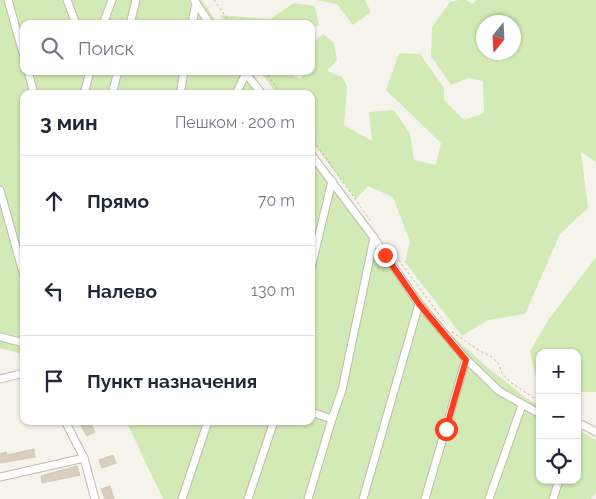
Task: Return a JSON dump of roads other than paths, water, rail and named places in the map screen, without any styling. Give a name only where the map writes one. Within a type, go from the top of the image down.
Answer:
[{"type":"street","points":[[8,0],[20,43]]},
{"type":"street","points":[[67,0],[74,20]]},
{"type":"street","points":[[104,20],[112,0]]},
{"type":"street","points":[[131,20],[136,0]]},
{"type":"street","points":[[193,20],[195,1]]},
{"type":"street","points":[[195,1],[207,20]]},
{"type":"street","points":[[29,75],[33,90]]},
{"type":"street","points":[[85,90],[89,75]]},
{"type":"street","points":[[113,90],[117,75]]},
{"type":"street","points":[[181,90],[183,75]]},
{"type":"street","points":[[238,90],[244,75]]},
{"type":"street","points":[[247,75],[259,90]]},
{"type":"street","points":[[315,159],[374,238],[419,304],[466,360],[499,391],[536,412]]},
{"type":"street","points":[[315,251],[332,180]]},
{"type":"street","points":[[0,190],[20,262]]},
{"type":"street","points":[[308,499],[342,390],[374,238]]},
{"type":"street","points":[[363,499],[419,304]]},
{"type":"street","points":[[0,336],[20,342]]},
{"type":"street","points":[[425,499],[466,360]]},
{"type":"street","points":[[0,379],[20,374]]},
{"type":"street","points":[[489,499],[522,405]]},
{"type":"street","points":[[315,413],[332,419]]},
{"type":"street","points":[[67,425],[84,458],[95,499]]},
{"type":"street","points":[[182,499],[207,425]]},
{"type":"street","points":[[248,499],[273,425]]},
{"type":"street","points":[[581,426],[596,432]]},
{"type":"street","points":[[0,477],[84,458]]},
{"type":"street","points":[[553,499],[557,484]]}]
